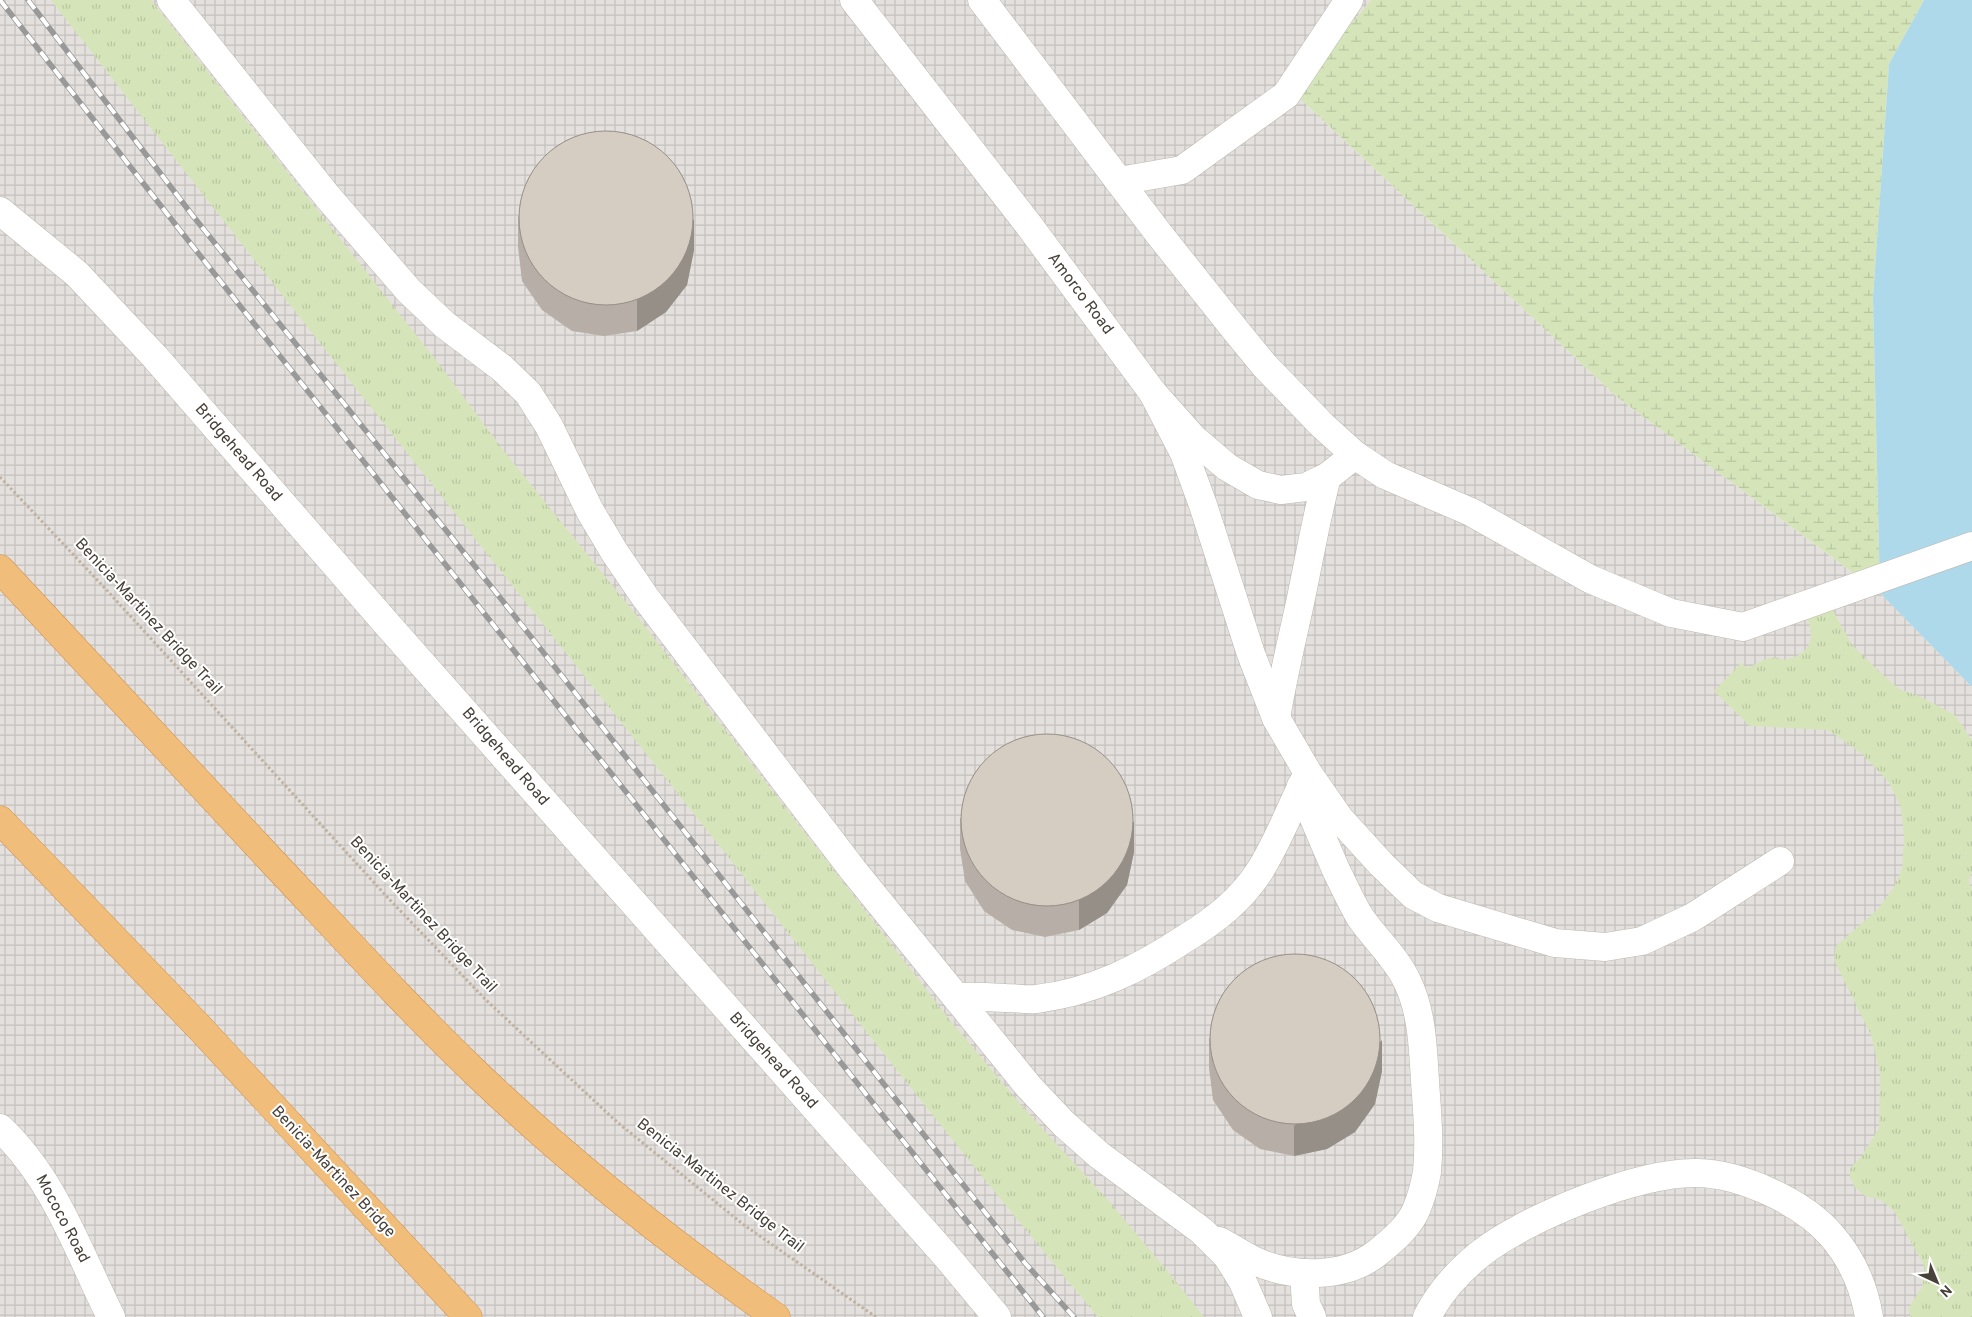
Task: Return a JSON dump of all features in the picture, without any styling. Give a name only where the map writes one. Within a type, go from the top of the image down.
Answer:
[{"type":"highway","points":[[0,569],[378,973],[478,1074],[577,1164],[695,1258],[776,1317]]},
{"type":"highway","name":"Benicia-Martinez Bridge","points":[[0,820],[198,1027],[468,1317]]},
{"type":"street","points":[[171,0],[327,196],[409,291],[445,324],[502,368],[528,393],[549,426],[590,512],[615,553],[853,870],[1028,1087],[1064,1124],[1099,1155],[1202,1231],[1256,1261],[1279,1269],[1304,1273],[1335,1272],[1366,1262],[1396,1238],[1417,1209],[1426,1173],[1428,1128],[1423,1055],[1416,1006],[1408,981],[1355,908],[1314,821],[1305,779],[1276,718],[1250,654],[1203,505],[1184,454],[1153,393]]},
{"type":"street","name":"Amorco Road","points":[[854,0],[1028,224],[1153,393],[1194,439],[1227,467],[1258,485],[1281,490],[1306,487],[1327,477],[1355,454]]},
{"type":"street","points":[[982,0],[1119,181],[1264,365],[1322,425],[1355,454],[1384,475],[1471,512],[1590,579],[1671,613],[1742,627],[1972,546]]},
{"type":"street","points":[[1119,181],[1182,170],[1286,95],[1349,0]]},
{"type":"street","name":"Bridgehead Road","points":[[0,211],[77,274],[154,357],[380,616],[928,1235],[997,1317]]},
{"type":"street","points":[[1276,718],[1284,668],[1298,613],[1318,508],[1327,477]]},
{"type":"street","points":[[956,998],[976,996],[1034,999],[1077,992],[1126,974],[1172,948],[1217,918],[1238,899],[1258,873],[1278,838],[1305,779]]},
{"type":"street","points":[[1305,779],[1380,864],[1413,895],[1438,908],[1555,943],[1605,947],[1642,941],[1694,917],[1780,861]]},
{"type":"street","name":"Mococo Road","points":[[0,1128],[43,1180],[66,1220],[111,1317]]},
{"type":"street","points":[[1427,1317],[1432,1306],[1453,1279],[1480,1254],[1517,1230],[1608,1191],[1651,1178],[1697,1173],[1733,1178],[1769,1190],[1803,1211],[1831,1234],[1849,1259],[1865,1294],[1869,1317]]},
{"type":"street","points":[[1202,1231],[1228,1256],[1242,1280],[1258,1317]]},
{"type":"street","points":[[1304,1273],[1306,1304],[1312,1317]]},
{"type":"path","name":"Benicia-Martinez Bridge Trail","points":[[0,477],[102,585],[389,899],[486,1000],[617,1122],[744,1225],[876,1317]]},
{"type":"shaded area","points":[[0,0],[1371,0],[1294,93],[1617,397],[1880,593],[1972,687],[1972,1317],[0,1317]]},
{"type":"green space","points":[[51,0],[151,0],[436,360],[503,450],[633,611],[949,1019],[1020,1104],[1107,1199],[1204,1317],[1098,1317],[885,1055]]},
{"type":"green space","points":[[1371,0],[1924,0],[1889,64],[1873,298],[1880,593],[1617,397],[1294,93]]},
{"type":"green space","points":[[1832,609],[1852,645],[1880,672],[1899,689],[1919,696],[1955,715],[1972,740],[1972,871],[1969,881],[1972,890],[1972,1317],[1911,1317],[1908,1309],[1922,1287],[1925,1267],[1894,1211],[1881,1200],[1865,1196],[1855,1187],[1850,1178],[1850,1169],[1863,1154],[1879,1128],[1880,1073],[1871,1035],[1834,960],[1836,946],[1877,910],[1893,889],[1902,869],[1904,838],[1901,808],[1889,782],[1861,753],[1828,730],[1750,726],[1714,691],[1741,663],[1748,668],[1770,658],[1783,660],[1800,655],[1808,646],[1810,640],[1811,633],[1807,616]]},
{"type":"water","points":[[1924,0],[1972,0],[1972,687],[1880,593],[1873,298],[1889,64]]},
{"type":"building","points":[[597,131],[615,131],[647,141],[668,156],[683,177],[693,209],[693,227],[683,259],[668,280],[647,295],[631,301],[615,305],[597,305],[565,295],[544,280],[529,259],[523,243],[519,227],[519,209],[529,177],[544,156],[565,141],[581,135]]},
{"type":"building","points":[[1047,734],[1064,736],[1080,741],[1108,759],[1126,787],[1131,803],[1133,820],[1131,837],[1126,853],[1108,881],[1080,899],[1064,904],[1047,906],[1030,904],[1014,899],[986,881],[968,853],[963,837],[961,820],[963,803],[968,787],[986,759],[1014,741],[1030,736]]},
{"type":"building","points":[[1303,954],[1328,960],[1349,973],[1361,985],[1377,1014],[1380,1039],[1379,1056],[1374,1072],[1361,1093],[1349,1105],[1320,1121],[1287,1124],[1262,1118],[1241,1105],[1229,1093],[1213,1064],[1210,1031],[1216,1006],[1229,985],[1241,973],[1270,957]]},
{"type":"railway","points":[[0,0],[179,229],[1043,1317]]},
{"type":"railway","points":[[28,0],[193,216],[498,595],[1025,1263],[1074,1317]]}]
